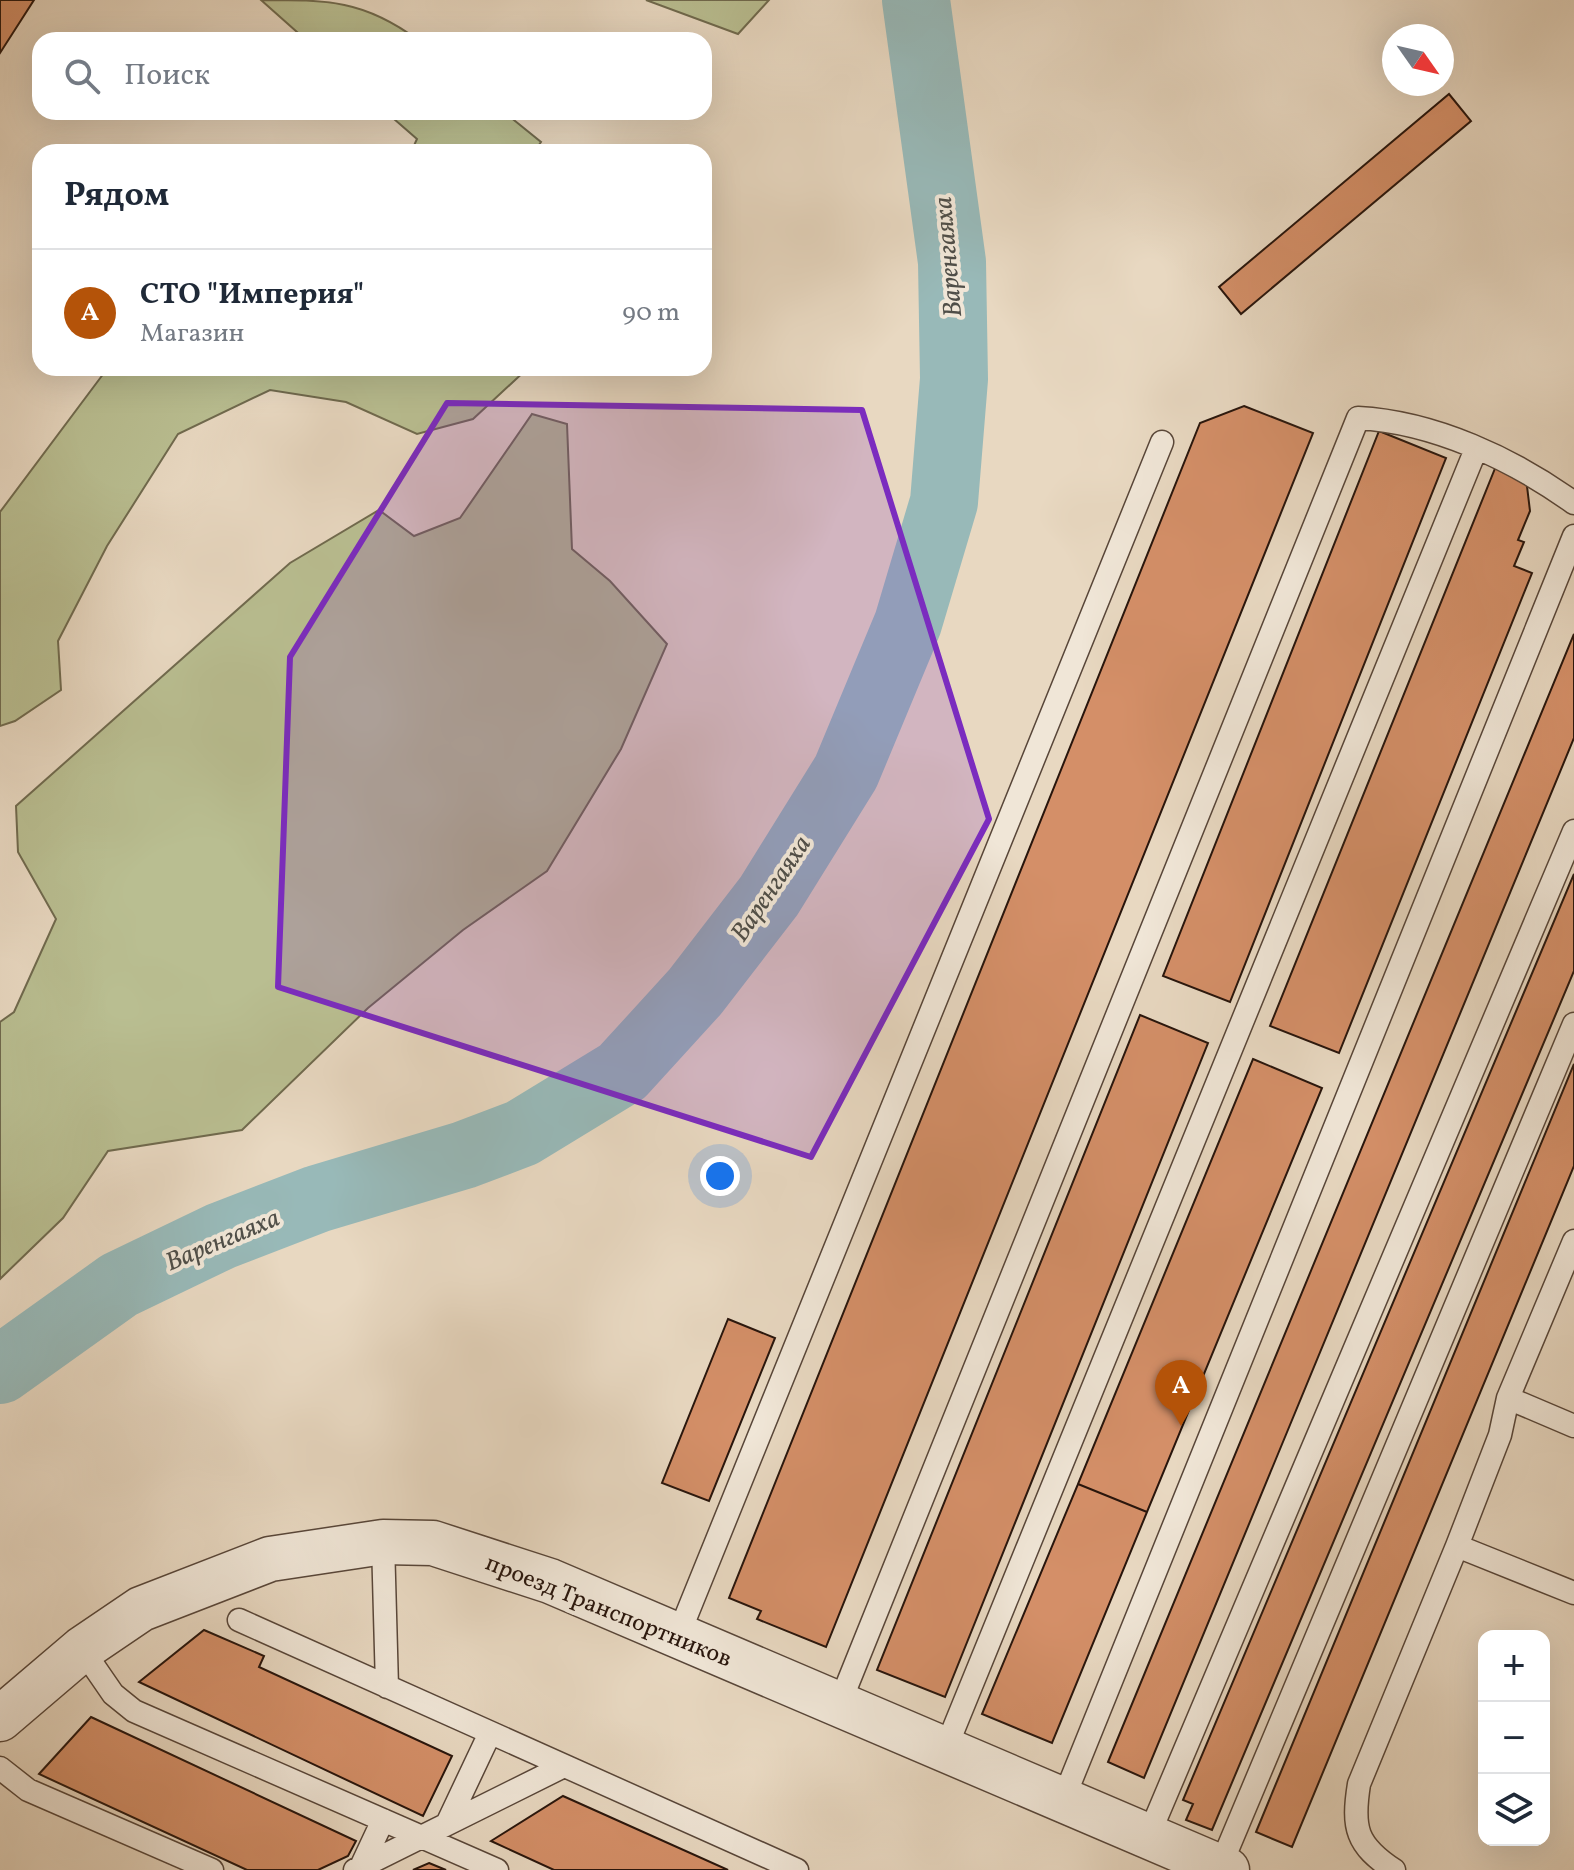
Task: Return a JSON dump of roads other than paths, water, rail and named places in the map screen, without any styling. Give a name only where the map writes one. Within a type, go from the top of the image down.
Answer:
[{"type":"street","name":"проезд Транспортников","points":[[0,1719],[82,1649],[141,1609],[270,1559],[383,1542],[433,1543],[489,1559],[678,1636],[1223,1868]]},
{"type":"lane","points":[[839,1705],[1358,418],[1416,426],[1476,449],[1540,478],[1574,503]]},
{"type":"lane","points":[[678,1636],[1162,442]]},
{"type":"lane","points":[[945,1750],[1476,449]]},
{"type":"lane","points":[[1063,1800],[1574,536]]},
{"type":"lane","points":[[1148,1837],[1574,831]]},
{"type":"lane","points":[[1223,1868],[1574,1024]]},
{"type":"lane","points":[[1394,1870],[1365,1848],[1353,1820],[1359,1784],[1500,1435],[1508,1398],[1574,1241]]},
{"type":"lane","points":[[1508,1398],[1574,1426]]},
{"type":"lane","points":[[383,1542],[387,1687]]},
{"type":"lane","points":[[1457,1546],[1574,1593]]},
{"type":"lane","points":[[239,1620],[797,1870]]},
{"type":"lane","points":[[82,1649],[113,1694],[134,1711],[497,1870]]},
{"type":"lane","points":[[447,1824],[490,1733]]},
{"type":"lane","points":[[358,1868],[564,1766]]},
{"type":"lane","points":[[0,1768],[28,1790],[212,1870]]},
{"type":"lane","points":[[358,1868],[383,1820]]},
{"type":"waterway","name":"Варенгаяха","points":[[0,1370],[119,1285],[221,1236],[317,1199],[464,1155],[522,1133],[622,1072],[695,992],[769,896],[846,772],[908,623],[944,502],[954,379],[952,262],[916,0]]},
{"type":"place","name":"СТО \"Империя\"","points":[[1181,1426]]}]
